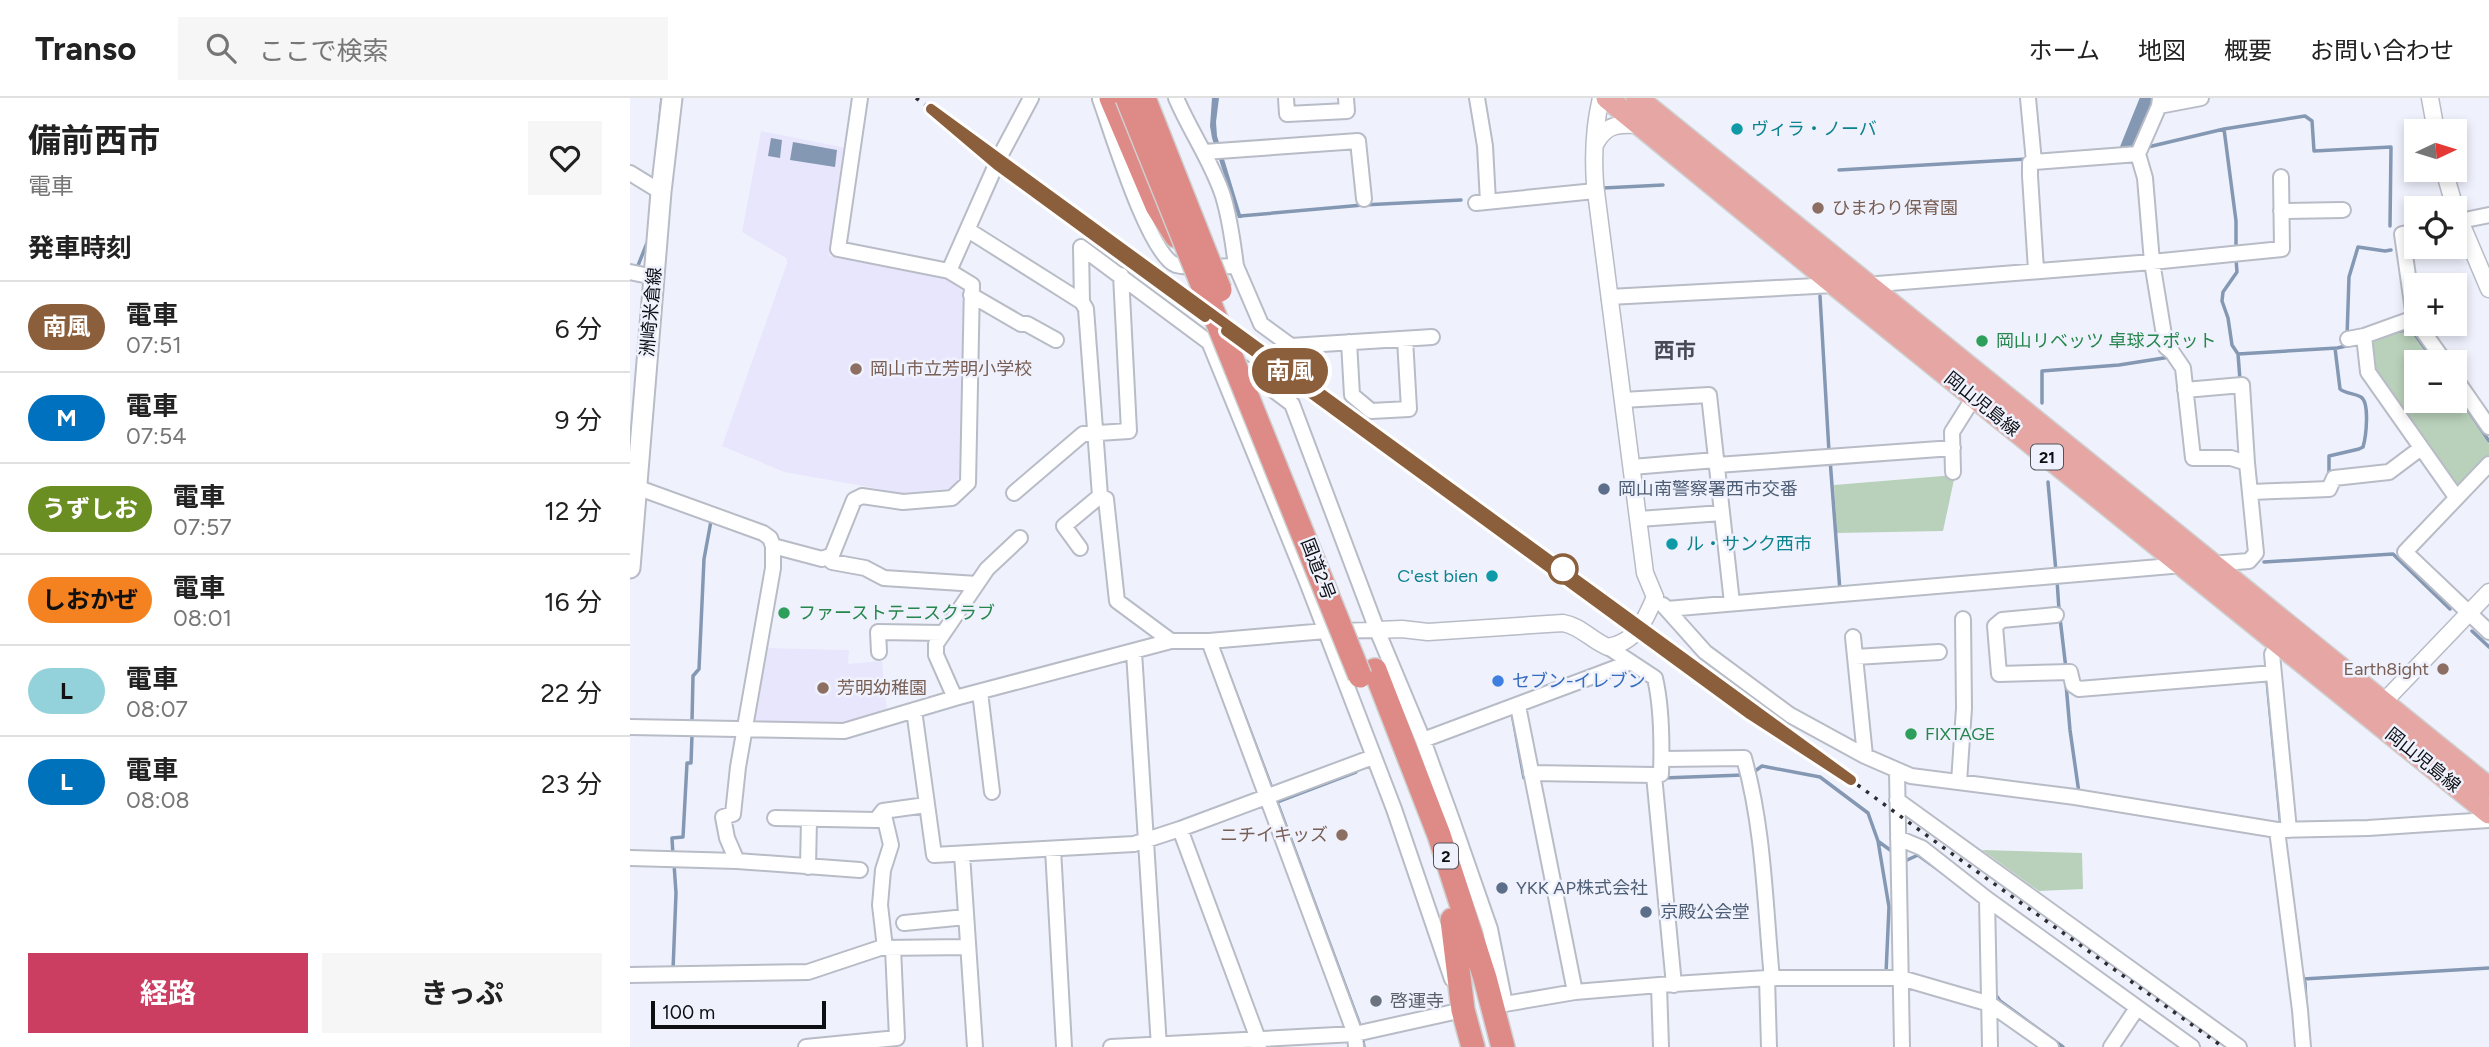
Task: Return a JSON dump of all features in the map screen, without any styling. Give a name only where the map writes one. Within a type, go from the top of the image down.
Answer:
[{"type":"highway","points":[[1111,98],[1157,206],[1189,256]]},
{"type":"highway","name":"国道2号","points":[[1127,98],[1189,256],[1285,485],[1368,673],[1410,760],[1463,907],[1503,1047]]},
{"type":"highway","name":"国道2号","points":[[1144,98],[1300,480],[1452,920],[1487,1047]]},
{"type":"highway","points":[[1161,98],[1183,153],[1205,225],[1219,286]]},
{"type":"highway","points":[[1410,760],[1447,831],[1518,1047]]},
{"type":"highway","points":[[1452,920],[1463,1010],[1473,1047]]},
{"type":"main road","name":"洲崎米倉線","points":[[630,568],[638,274],[661,192],[672,98]]},
{"type":"main road","name":"岡山児島線","points":[[1607,98],[2489,813]]},
{"type":"main road","name":"岡山児島線","points":[[1637,98],[2489,788]]},
{"type":"street","points":[[634,488],[764,533],[772,543],[822,559],[832,555],[854,500],[862,496],[903,502],[952,498],[968,483],[972,285],[949,271],[838,249],[860,98]]},
{"type":"street","points":[[949,271],[999,158],[1031,98]]},
{"type":"street","points":[[1100,98],[1148,228],[1161,253],[1176,265],[1236,266]]},
{"type":"street","points":[[1176,98],[1213,151],[1229,219],[1236,266],[1261,324],[1291,346],[1432,337]]},
{"type":"street","points":[[1286,98],[1287,114],[1347,111],[1346,98]]},
{"type":"street","points":[[1477,98],[1485,146],[1482,203],[1595,191]]},
{"type":"street","points":[[1601,98],[1594,148],[1595,191],[1645,573],[1655,597],[1705,652],[1790,715],[1865,756],[1911,776],[2075,797],[2283,830],[2368,828],[2489,820]]},
{"type":"street","points":[[2028,98],[2034,163]]},
{"type":"street","points":[[2201,98],[2160,102],[2138,154],[2145,178],[2152,262],[2166,347],[2183,368],[2193,458],[2231,458],[2247,463]]},
{"type":"street","points":[[2430,98],[2434,119]]},
{"type":"street","points":[[1594,148],[1608,127],[1618,124],[1641,125]]},
{"type":"street","points":[[1213,151],[1358,141],[1364,199]]},
{"type":"street","points":[[2036,270],[2030,163],[2138,154]]},
{"type":"street","points":[[630,173],[661,192]]},
{"type":"street","points":[[1609,297],[1867,285],[2282,249],[2281,177]]},
{"type":"street","points":[[2281,211],[2343,210]]},
{"type":"street","points":[[2467,215],[2489,215]]},
{"type":"street","points":[[968,230],[1082,302],[1086,309],[1100,496]]},
{"type":"street","points":[[2467,240],[2489,289]]},
{"type":"street","points":[[1082,302],[1081,247],[1292,404],[1377,630],[1423,740],[1490,929],[1506,1004],[1575,992],[1659,985],[1770,978],[1901,978],[1990,1004],[2051,1047]]},
{"type":"street","points":[[1014,493],[1083,434],[1129,431],[1121,275]]},
{"type":"street","points":[[971,295],[1021,324],[1027,324],[1056,340]]},
{"type":"street","points":[[2348,338],[2404,324]]},
{"type":"street","points":[[2364,336],[2368,372],[2456,497]]},
{"type":"street","points":[[1349,342],[1352,395],[1371,411],[1409,408],[1405,339]]},
{"type":"street","points":[[1111,1047],[1259,1043],[1358,1036],[1463,1010],[1415,866],[1326,631],[1209,343]]},
{"type":"street","points":[[1667,609],[2249,561],[2256,553],[2242,385],[2185,390]]},
{"type":"street","points":[[1623,400],[1709,395],[1732,603]]},
{"type":"street","points":[[2467,395],[2489,427]]},
{"type":"street","points":[[1953,472],[1952,432],[1974,397]]},
{"type":"street","points":[[1632,467],[1953,448]]},
{"type":"street","points":[[2250,492],[2329,489],[2334,478],[2389,472],[2421,448]]},
{"type":"street","points":[[2489,464],[2406,552],[2489,632]]},
{"type":"street","points":[[1080,548],[1064,526],[1100,496]]},
{"type":"street","points":[[1100,496],[1106,499],[1117,601],[1171,641]]},
{"type":"street","points":[[1639,519],[1722,513]]},
{"type":"street","points":[[955,698],[936,655],[936,644],[987,569],[1020,538]]},
{"type":"street","points":[[737,861],[727,838],[723,817],[733,814],[738,767],[747,729],[773,568],[772,543]]},
{"type":"street","points":[[827,557],[832,562],[865,568],[884,578],[977,584]]},
{"type":"street","points":[[2370,718],[2489,592]]},
{"type":"street","points":[[1608,647],[1632,638],[1645,621],[1655,597]]},
{"type":"street","points":[[2056,615],[2002,620],[1995,626],[1999,674],[2070,672],[2074,685],[2079,689],[2273,673]]},
{"type":"street","points":[[1959,782],[1964,708],[1963,620]]},
{"type":"street","points":[[630,727],[844,731],[955,698],[1171,641],[1209,641],[1326,631],[1402,629],[1428,632],[1563,623],[1574,625],[1655,678],[1658,689],[1661,774],[1655,778],[1531,776]]},
{"type":"street","points":[[879,652],[878,632],[943,633]]},
{"type":"street","points":[[1853,637],[1865,756]]},
{"type":"street","points":[[1209,641],[1272,796],[1358,1036]]},
{"type":"street","points":[[2279,644],[2272,654],[2273,673],[2283,830],[2303,1047]]},
{"type":"street","points":[[1134,652],[1158,1045]]},
{"type":"street","points":[[1855,657],[1939,652]]},
{"type":"street","points":[[1423,740],[1631,662]]},
{"type":"street","points":[[980,692],[992,792]]},
{"type":"street","points":[[1518,706],[1575,992]]},
{"type":"street","points":[[914,710],[934,855],[1134,844],[1373,757]]},
{"type":"street","points":[[1662,759],[1744,758],[1760,848],[1770,978],[1769,1047]]},
{"type":"street","points":[[1897,771],[1902,1047]]},
{"type":"street","points":[[1655,778],[1674,985]]},
{"type":"street","points":[[1897,800],[2239,1047]]},
{"type":"street","points":[[775,818],[876,820],[883,811],[926,805]]},
{"type":"street","points":[[806,1047],[897,1038],[889,948],[880,905],[883,870],[891,845],[883,811]]},
{"type":"street","points":[[808,867],[809,819]]},
{"type":"street","points":[[1180,829],[1259,1043]]},
{"type":"street","points":[[1898,850],[1922,848],[1987,903],[2192,1047]]},
{"type":"street","points":[[1053,849],[1064,1047]]},
{"type":"street","points":[[962,854],[975,1047]]},
{"type":"street","points":[[630,858],[737,861],[860,870]]},
{"type":"street","points":[[1987,903],[1990,1047]]},
{"type":"street","points":[[904,923],[966,917]]},
{"type":"street","points":[[630,975],[808,972],[889,948],[968,947]]},
{"type":"street","points":[[1659,985],[1661,1047]]},
{"type":"street","points":[[2111,1047],[2137,1008]]},
{"type":"shaded area","points":[[1212,98],[1219,98],[1217,136],[1242,218],[1238,218],[1212,138]]},
{"type":"shaded area","name":"岡山市立芳明小学校","points":[[761,131],[847,148],[829,256],[947,279],[965,292],[959,478],[953,488],[902,493],[784,472],[722,446],[787,263],[786,258],[742,232]]},
{"type":"shaded area","points":[[771,138],[782,140],[780,158],[768,156]]},
{"type":"shaded area","points":[[793,142],[837,150],[835,167],[790,160]]},
{"type":"shaded area","name":"芳明幼稚園","points":[[767,648],[849,650],[848,664],[882,661],[887,712],[834,724],[755,721]]},
{"type":"green space","points":[[2404,331],[2404,336],[2416,336],[2426,350],[2404,350],[2404,413],[2467,412],[2489,444],[2489,458],[2459,487],[2453,487],[2372,367],[2371,340]]},
{"type":"green space","points":[[1955,475],[1943,531],[1837,533],[1834,485]]},
{"type":"green space","points":[[1982,850],[2082,853],[2083,889],[2039,891]]},
{"type":"waterway","points":[[659,129],[662,98]]},
{"type":"waterway","points":[[2130,150],[2151,98]]},
{"type":"waterway","points":[[2224,129],[2305,116],[2312,121],[2314,151],[2391,147],[2390,226]]},
{"type":"waterway","points":[[2148,147],[2224,129],[2236,221],[2236,249]]},
{"type":"waterway","points":[[1839,170],[2027,159]]},
{"type":"waterway","points":[[1603,188],[1663,185]]},
{"type":"waterway","points":[[1240,216],[1461,200]]},
{"type":"waterway","points":[[637,268],[647,243]]},
{"type":"waterway","points":[[2347,337],[2349,277],[2358,247],[2391,250]]},
{"type":"waterway","points":[[2236,259],[2237,272],[2223,292],[2222,301],[2232,345],[2238,354],[2351,345]]},
{"type":"waterway","points":[[1820,296],[1829,452]]},
{"type":"waterway","points":[[2395,332],[2411,329],[2426,350]]},
{"type":"waterway","points":[[2329,477],[2329,456],[2363,447],[2366,421],[2364,400],[2340,389],[2335,348]]},
{"type":"waterway","points":[[2238,354],[2240,380]]},
{"type":"waterway","points":[[2042,403],[2042,371],[2119,365],[2170,357]]},
{"type":"waterway","points":[[2467,409],[2489,441]]},
{"type":"waterway","points":[[1830,459],[1840,591]]},
{"type":"waterway","points":[[2048,482],[2056,572]]},
{"type":"waterway","points":[[692,721],[693,676],[699,669],[704,559],[711,521]]},
{"type":"waterway","points":[[2264,562],[2393,554],[2450,609]]},
{"type":"waterway","points":[[2057,580],[2059,610]]},
{"type":"waterway","points":[[2060,618],[2066,669]]},
{"type":"waterway","points":[[2472,631],[2489,647]]},
{"type":"waterway","points":[[1220,651],[1273,791]]},
{"type":"waterway","points":[[2267,680],[2281,827]]},
{"type":"waterway","points":[[2066,684],[2079,793]]},
{"type":"waterway","points":[[1510,714],[1512,713],[1524,778],[1528,778]]},
{"type":"waterway","points":[[673,856],[672,838],[683,837],[687,763],[691,763],[692,735]]},
{"type":"waterway","points":[[1751,774],[1762,766],[1820,777],[1868,813],[1878,841],[1889,907],[1886,973]]},
{"type":"waterway","points":[[1277,802],[1356,772]]},
{"type":"waterway","points":[[1663,778],[1743,775]]},
{"type":"waterway","points":[[1276,799],[1361,1028]]},
{"type":"waterway","points":[[1879,842],[1893,852]]},
{"type":"waterway","points":[[1902,859],[1905,861],[1918,855],[1943,873]]},
{"type":"waterway","points":[[673,970],[676,893],[674,864]]},
{"type":"waterway","points":[[2292,896],[2299,948]]},
{"type":"waterway","points":[[2303,979],[2489,968]]},
{"type":"waterway","points":[[2302,973],[2306,1006]]},
{"type":"waterway","points":[[1994,992],[2000,1001],[2063,1047]]},
{"type":"waterway","points":[[1362,1035],[1364,1047]]},
{"type":"railway","points":[[916,98],[1944,848],[2223,1047]]},
{"type":"train","name":"南風","points":[[1205,317],[997,165],[931,109],[1851,780],[1748,713],[1226,331]]},
{"type":"place","name":"ヴィラ・ノーバ","points":[[1737,129]]},
{"type":"place","name":"ひまわり保育園","points":[[1818,208]]},
{"type":"place","name":"岡山リベッツ 卓球スポット","points":[[1982,341]]},
{"type":"place","name":"岡山市立芳明小学校","points":[[856,369]]},
{"type":"place","name":"岡山南警察署西市交番","points":[[1604,489]]},
{"type":"place","name":"ル・サンク西市","points":[[1672,544]]},
{"type":"place","name":"C'est bien","points":[[1492,576]]},
{"type":"place","name":"ファーストテニスクラブ","points":[[784,613]]},
{"type":"place","name":"Earth8ight","points":[[2443,669]]},
{"type":"place","name":"セブン-イレブン","points":[[1498,681]]},
{"type":"place","name":"芳明幼稚園","points":[[823,688]]},
{"type":"place","name":"FIXTAGE","points":[[1911,734]]},
{"type":"place","name":"ニチイキッズ","points":[[1342,835]]},
{"type":"place","name":"YKK AP株式会社","points":[[1502,888]]},
{"type":"place","name":"京殿公会堂","points":[[1646,912]]},
{"type":"place","name":"啓運寺","points":[[1376,1001]]},
{"type":"district","name":"西市","points":[[1675,350]]}]
